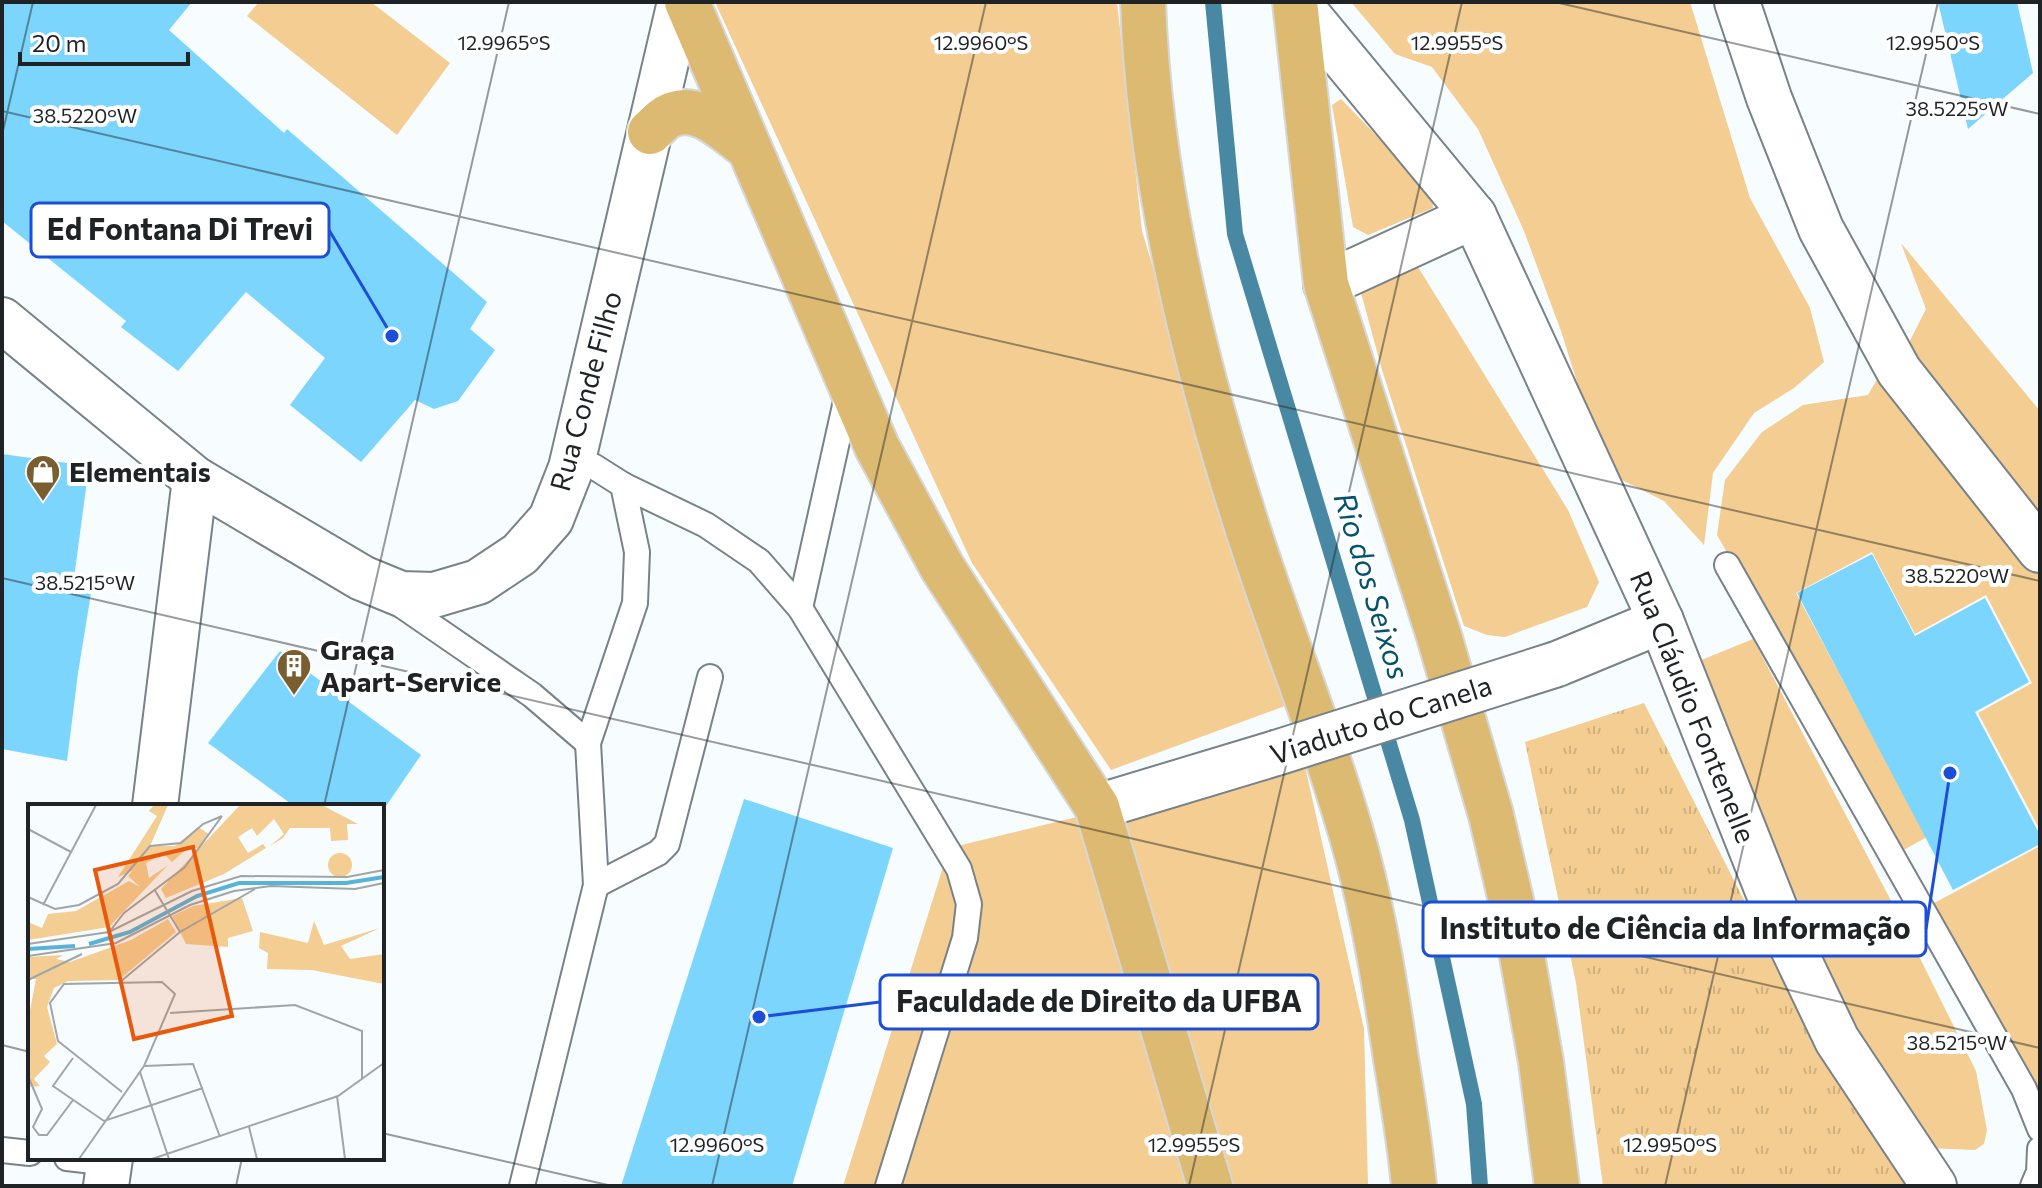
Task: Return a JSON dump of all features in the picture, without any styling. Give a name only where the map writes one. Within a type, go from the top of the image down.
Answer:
[{"type":"main road","points":[[687,2],[877,447],[942,567],[1097,807],[1210,1186]]},
{"type":"main road","points":[[1143,2],[1144,53],[1167,214],[1198,360],[1244,518],[1315,721],[1357,855],[1387,996],[1414,1186]]},
{"type":"main road","points":[[1296,2],[1326,284],[1439,636],[1491,815],[1519,937],[1541,1062],[1557,1186]]},
{"type":"main road","points":[[650,132],[670,115],[690,111],[706,116],[748,147]]},
{"type":"street","name":"Rua Conde Filho","points":[[2,320],[195,479],[362,578],[401,594],[434,595],[478,582],[520,554],[551,519],[571,468],[680,2]]},
{"type":"street","name":"Rua Cláudio Fontenelle","points":[[1296,2],[1474,216],[1661,621],[1779,919],[1837,1040],[1934,1186]]},
{"type":"street","points":[[1737,2],[1769,98],[1821,229],[1892,358],[1908,383],[2040,550]]},
{"type":"street","points":[[1326,284],[1474,216]]},
{"type":"street","points":[[155,804],[195,479]]},
{"type":"street","name":"Viaduto do Canela","points":[[1097,807],[1557,664],[1661,621]]},
{"type":"lane","points":[[800,608],[850,383]]},
{"type":"lane","points":[[571,468],[593,466],[623,485],[706,525],[759,561],[800,608],[959,869],[969,904],[965,938],[888,1186]]},
{"type":"lane","points":[[522,1186],[596,885],[588,743],[635,603],[637,552],[623,485]]},
{"type":"lane","points":[[1727,565],[2024,1089],[2040,1129]]},
{"type":"lane","points":[[362,578],[532,695],[588,743]]},
{"type":"lane","points":[[596,885],[658,853],[667,844],[710,677]]},
{"type":"lane","points":[[2033,1186],[2039,1172],[2040,1149]]},
{"type":"lane","points":[[2,1150],[28,1153]]},
{"type":"lane","points":[[75,1160],[109,1169]]},
{"type":"green space","points":[[259,2],[371,2],[450,63],[397,135],[247,16]]},
{"type":"green space","points":[[715,2],[1117,2],[1142,231],[1285,706],[1111,770],[972,563]]},
{"type":"green space","points":[[1351,2],[1690,2],[1750,198],[1810,308],[1824,362],[1794,388],[1754,413],[1713,473],[1704,545],[1664,501],[1618,478],[1594,436],[1561,331],[1524,231],[1478,129],[1432,67],[1395,54]]},
{"type":"green space","points":[[1341,99],[1432,193],[1433,208],[1368,235],[1353,227],[1332,105]]},
{"type":"green space","points":[[1901,243],[2040,411],[2040,542],[1899,362],[1926,309]]},
{"type":"green space","points":[[1401,266],[1418,267],[1568,510],[1599,582],[1587,607],[1505,637],[1487,635],[1464,626],[1382,370],[1360,289]]},
{"type":"green space","points":[[1884,367],[2040,560],[2040,830],[1978,713],[2032,683],[1986,595],[1915,634],[1872,552],[1796,593],[1927,837],[1898,853],[1717,535],[1725,480],[1762,432],[1803,405],[1868,395]]},
{"type":"green space","points":[[1753,639],[1898,914],[1976,1071],[1987,1130],[1984,1144],[1975,1150],[1928,1148],[1842,1025],[1672,672]]},
{"type":"green space","points":[[1644,703],[1818,1046],[1915,1186],[1603,1186],[1576,983],[1525,742]]},
{"type":"green space","points":[[1304,762],[1364,1029],[1368,1186],[843,1186],[949,848]]},
{"type":"green space","points":[[2040,846],[2040,1099],[1925,908]]},
{"type":"building","points":[[2,2],[192,2],[169,30],[284,133],[287,129],[487,302],[470,329],[495,350],[458,401],[434,409],[415,400],[361,462],[290,405],[325,358],[246,292],[178,371],[121,327],[126,321],[2,221]]},
{"type":"building","points":[[1938,2],[2017,2],[2033,73],[1968,129]]},
{"type":"building","points":[[2,454],[89,466],[74,578],[93,581],[67,761],[2,749]]},
{"type":"building","points":[[1872,554],[1915,636],[1985,598],[2029,682],[1975,712],[2040,835],[2040,844],[1953,890],[1797,593]]},
{"type":"building","name":"Graça Apart-Service","points":[[280,651],[421,755],[386,806],[291,804],[208,743]]},
{"type":"building","points":[[744,799],[893,848],[792,1186],[621,1186]]},
{"type":"waterway","name":"Rio dos Seixos","points":[[1213,2],[1235,234],[1412,820],[1474,1104],[1480,1186]]},
{"type":"place","name":"Ed Fontana Di Trevi","points":[[392,336]]},
{"type":"place","name":"Elementais","points":[[43,503]]},
{"type":"place","name":"Graça Apart-Service","points":[[294,697]]},
{"type":"place","name":"Instituto de Ciência da Informação","points":[[1950,773]]},
{"type":"place","name":"Faculdade de Direito da UFBA","points":[[759,1017]]}]
